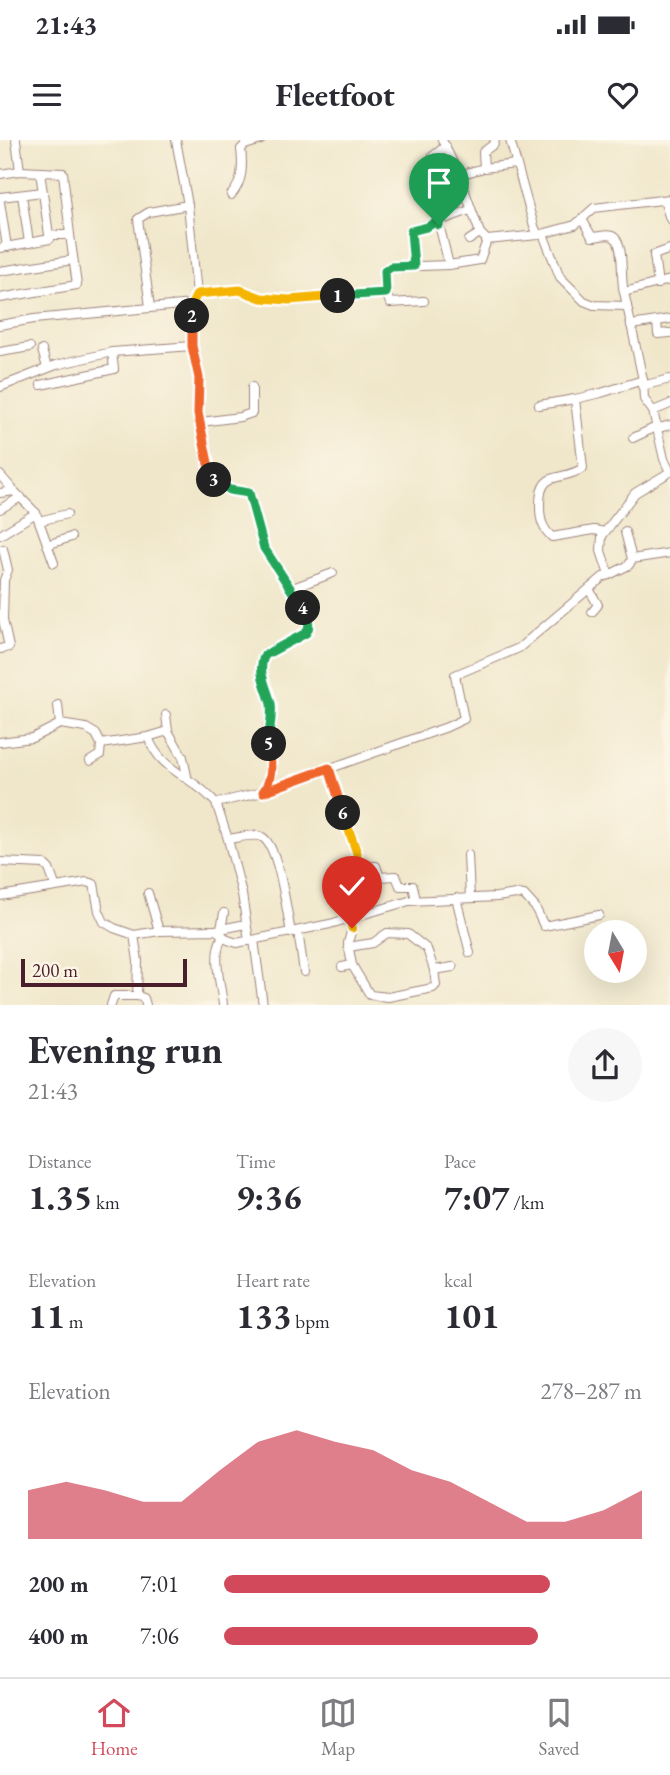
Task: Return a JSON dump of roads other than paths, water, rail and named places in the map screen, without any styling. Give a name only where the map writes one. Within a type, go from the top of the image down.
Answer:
[{"type":"street","points":[[16,140],[20,171]]},
{"type":"street","points":[[176,140],[188,205],[197,294],[192,304],[192,346],[199,378],[198,413],[210,473],[230,490],[249,493],[264,548],[305,612],[309,628],[301,637],[265,655],[262,662],[261,670],[271,711],[268,730],[271,773],[263,792]]},
{"type":"street","points":[[231,195],[238,188],[242,172],[241,142],[261,140]]},
{"type":"street","points":[[484,168],[484,152],[495,140]]},
{"type":"street","points":[[510,140],[515,164],[560,277],[584,301],[594,305],[626,306]]},
{"type":"street","points":[[449,265],[428,179],[433,156],[444,143],[480,233],[487,240]]},
{"type":"street","points":[[459,175],[515,164]]},
{"type":"street","points":[[0,174],[20,171],[63,173],[77,285],[0,298]]},
{"type":"street","points":[[0,202],[4,248],[50,239],[40,172]]},
{"type":"street","points":[[0,197],[43,192]]},
{"type":"street","points":[[22,195],[29,243]]},
{"type":"street","points":[[487,240],[541,234],[575,225],[590,209],[669,200],[670,219]]},
{"type":"street","points":[[150,307],[138,219],[149,212],[188,205]]},
{"type":"street","points":[[414,266],[411,231],[470,210]]},
{"type":"street","points":[[582,219],[592,237],[607,235],[617,239],[622,262],[621,281],[644,399],[653,411],[664,459],[670,472],[635,493],[605,532],[600,542],[609,575]]},
{"type":"street","points":[[469,240],[480,233]]},
{"type":"street","points":[[50,235],[70,235]]},
{"type":"street","points":[[424,301],[390,303],[386,293],[385,271],[391,267],[449,265],[480,260],[487,240]]},
{"type":"street","points":[[658,284],[654,255],[670,249]]},
{"type":"street","points":[[0,271],[73,260]]},
{"type":"street","points":[[624,292],[670,280]]},
{"type":"street","points":[[197,294],[240,290],[261,298],[289,300],[386,293]]},
{"type":"street","points":[[0,325],[34,319],[192,304]]},
{"type":"street","points":[[631,325],[670,319]]},
{"type":"street","points":[[657,321],[658,334],[670,333]]},
{"type":"street","points":[[0,387],[47,368],[111,352],[192,346]]},
{"type":"street","points":[[0,352],[30,347]]},
{"type":"street","points":[[42,350],[47,368]]},
{"type":"street","points":[[41,385],[114,369],[111,352]]},
{"type":"street","points":[[540,405],[670,379]]},
{"type":"street","points":[[201,422],[252,413],[251,387]]},
{"type":"street","points":[[575,399],[583,468],[557,476],[543,485],[540,490],[542,524],[552,537],[594,530],[605,532]]},
{"type":"street","points":[[653,411],[670,404]]},
{"type":"street","points":[[633,438],[670,425]]},
{"type":"street","points":[[0,475],[37,517],[54,563]]},
{"type":"street","points":[[0,493],[18,494]]},
{"type":"street","points":[[0,509],[18,494]]},
{"type":"street","points":[[0,535],[37,517],[67,514]]},
{"type":"street","points":[[216,803],[263,792],[464,719],[455,675],[519,648],[603,577],[629,565],[632,559],[625,532]]},
{"type":"street","points":[[47,545],[71,537]]},
{"type":"street","points":[[0,649],[9,647],[2,606],[4,580],[8,570],[3,549]]},
{"type":"street","points":[[632,559],[670,553]]},
{"type":"street","points":[[290,589],[333,573]]},
{"type":"street","points":[[589,589],[598,605],[592,612]]},
{"type":"street","points":[[58,705],[60,724]]},
{"type":"street","points":[[166,715],[168,730],[183,757],[187,776]]},
{"type":"street","points":[[0,742],[32,738],[60,724],[86,728],[96,734],[101,744],[100,755],[90,761]]},
{"type":"street","points":[[101,744],[148,737],[168,730]]},
{"type":"street","points":[[148,737],[161,760],[187,776],[216,803],[228,839],[263,1005]]},
{"type":"street","points":[[329,768],[357,853],[356,886],[361,913]]},
{"type":"street","points":[[228,839],[257,835],[270,845],[304,972]]},
{"type":"street","points":[[468,855],[470,898]]},
{"type":"street","points":[[0,862],[44,864],[49,869],[55,885]]},
{"type":"street","points":[[357,867],[376,866],[380,877],[396,876],[401,886],[413,886],[416,900]]},
{"type":"street","points":[[73,883],[74,873]]},
{"type":"street","points":[[0,896],[87,881],[94,884],[104,922],[134,935],[159,931],[220,931],[246,924]]},
{"type":"street","points":[[148,893],[159,931]]},
{"type":"street","points":[[220,931],[232,942],[251,940],[294,932],[394,903],[524,895],[535,907],[544,926],[599,915]]},
{"type":"street","points":[[456,898],[470,953]]},
{"type":"street","points":[[223,1005],[218,963],[224,913]]},
{"type":"street","points":[[348,947],[373,943],[387,933],[408,934],[427,949],[436,978],[433,988],[379,997],[370,995],[352,965],[348,947],[352,928],[350,917]]},
{"type":"street","points":[[134,935],[138,961],[137,996]]},
{"type":"street","points":[[342,967],[352,965]]},
{"type":"street","points":[[434,970],[453,967]]},
{"type":"street","points":[[111,1005],[113,996],[126,1000],[137,996],[143,997],[146,1005]]}]
